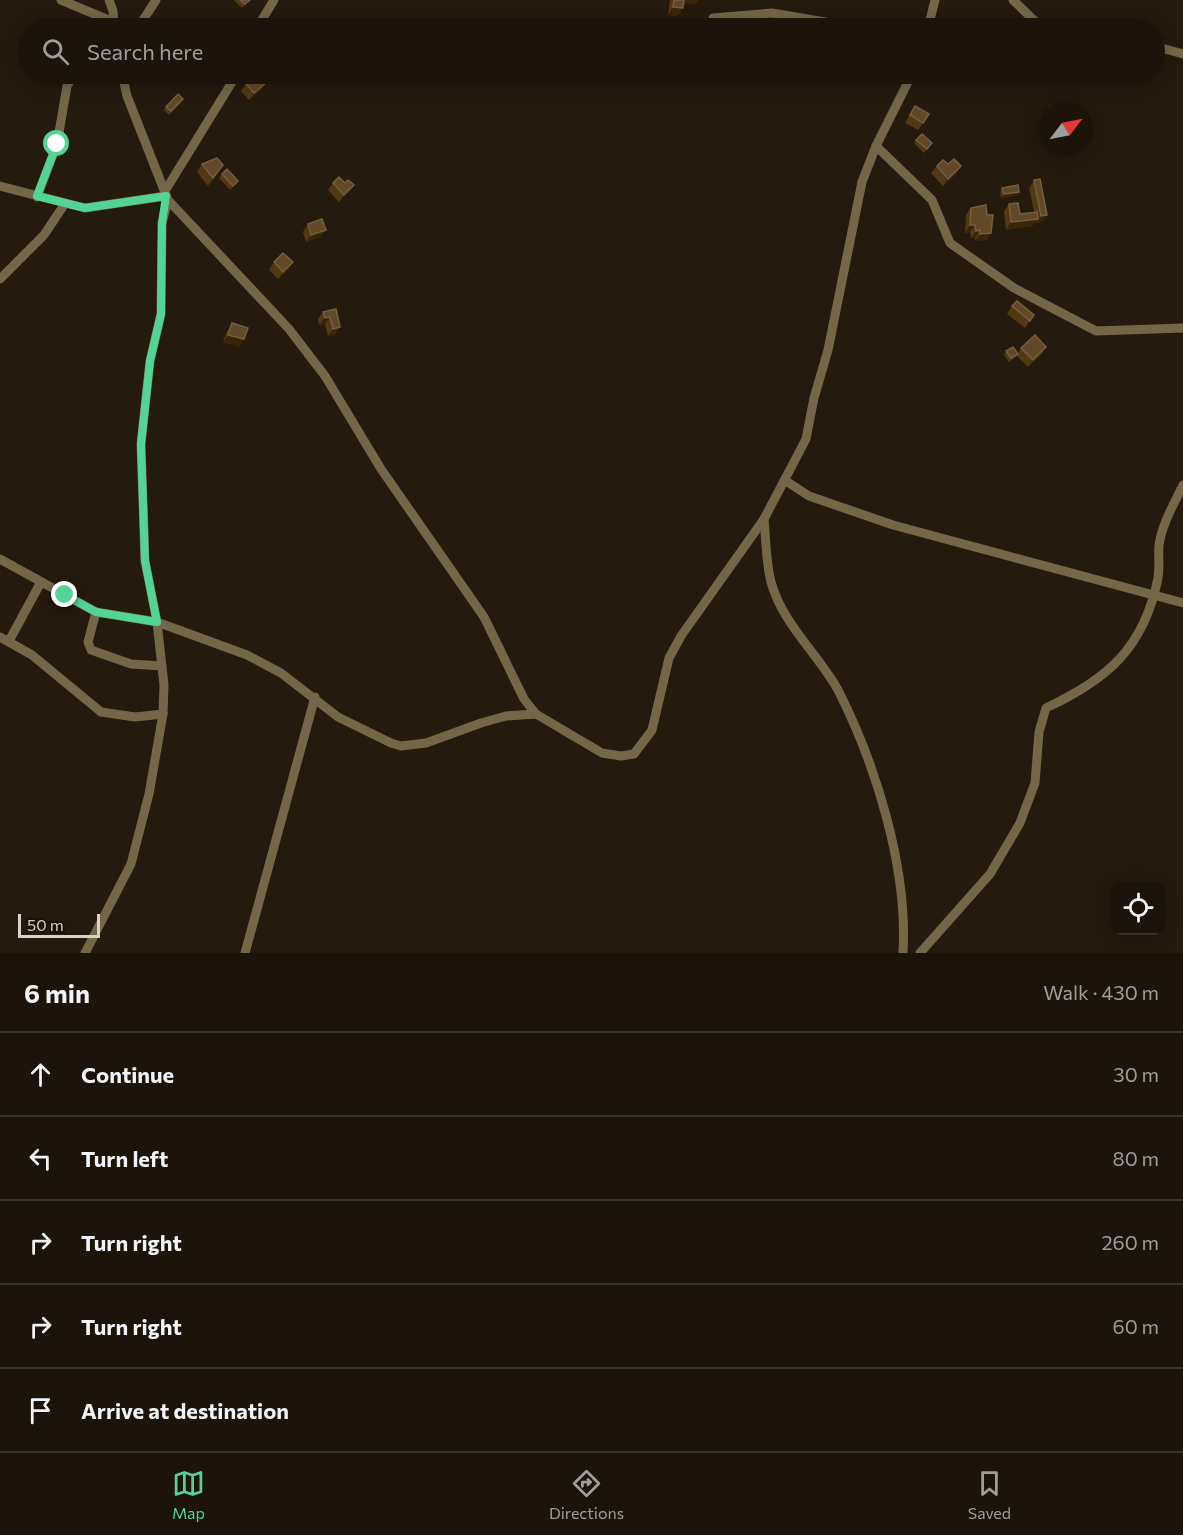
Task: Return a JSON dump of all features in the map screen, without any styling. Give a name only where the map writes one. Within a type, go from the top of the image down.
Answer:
[{"type":"street","points":[[61,0],[103,18]]},
{"type":"street","points":[[109,0],[111,18]]},
{"type":"street","points":[[113,18],[116,0]]},
{"type":"street","points":[[144,18],[156,0]]},
{"type":"street","points":[[263,18],[274,0]]},
{"type":"street","points":[[930,18],[935,0]]},
{"type":"street","points":[[1013,0],[1032,18]]},
{"type":"street","points":[[713,18],[772,13],[801,18]]},
{"type":"street","points":[[1165,49],[1183,54]]},
{"type":"street","points":[[37,196],[57,144],[68,84]]},
{"type":"street","points":[[124,84],[166,196],[289,329],[325,376],[381,469],[484,617],[524,699],[536,714],[602,753],[621,756],[634,754],[652,730],[669,658],[681,636],[764,519],[786,481],[806,439],[814,398],[828,350],[850,231],[862,182],[876,146],[907,84]]},
{"type":"street","points":[[85,953],[131,864],[149,794],[163,714],[162,666],[157,622],[145,561],[141,444],[150,361],[161,314],[162,223],[166,196],[231,84]]},
{"type":"street","points":[[876,146],[932,200],[950,243],[1014,288],[1096,331],[1183,328]]},
{"type":"street","points":[[0,186],[64,205],[85,208],[166,196]]},
{"type":"street","points":[[0,279],[44,235],[64,205]]},
{"type":"street","points":[[786,481],[809,496],[893,525],[1058,571],[1109,581],[1183,603]]},
{"type":"street","points":[[920,953],[990,873],[1020,823],[1035,783],[1039,732],[1046,708],[1070,698],[1111,669],[1137,637],[1154,595],[1161,563],[1159,546],[1172,505],[1183,485]]},
{"type":"street","points":[[764,519],[771,582],[780,604],[828,673],[871,764],[890,834],[903,914],[903,953]]},
{"type":"street","points":[[0,559],[96,612],[157,622],[247,655],[281,673],[338,717],[401,746],[446,738],[481,723],[506,716],[536,714]]},
{"type":"street","points":[[41,582],[4,639],[32,655],[101,712],[135,717],[163,714]]},
{"type":"street","points":[[96,612],[88,642],[91,650],[131,664],[162,666]]},
{"type":"street","points":[[246,953],[315,697]]},
{"type":"building","points":[[674,0],[684,0],[683,8],[673,7]]},
{"type":"building","points":[[246,84],[265,84],[254,93]]},
{"type":"building","points":[[178,94],[183,99],[171,111],[166,107]]},
{"type":"building","points":[[915,106],[929,114],[923,123],[910,115]]},
{"type":"building","points":[[922,134],[932,143],[927,149],[916,140]]},
{"type":"building","points":[[217,158],[223,165],[213,178],[202,164]]},
{"type":"building","points":[[954,159],[961,166],[948,179],[937,166],[943,160],[948,164]]},
{"type":"building","points":[[227,169],[238,181],[233,186],[222,174]]},
{"type":"building","points":[[339,177],[345,183],[348,180],[354,185],[344,195],[333,183]]},
{"type":"building","points":[[1040,179],[1047,215],[1041,216],[1034,180]]},
{"type":"building","points":[[1018,185],[1019,192],[1004,194],[1002,188]]},
{"type":"building","points":[[1018,203],[1020,214],[1037,212],[1038,219],[1011,222],[1009,204]]},
{"type":"building","points":[[986,205],[987,215],[993,215],[991,233],[980,234],[980,230],[976,231],[975,225],[970,225],[971,208]]},
{"type":"building","points":[[322,219],[326,230],[311,235],[308,224]]},
{"type":"building","points":[[283,253],[293,262],[283,272],[274,262]]},
{"type":"building","points":[[1017,301],[1034,315],[1030,321],[1012,306]]},
{"type":"building","points":[[336,309],[340,327],[333,329],[330,317],[325,318],[323,312]]},
{"type":"building","points":[[232,323],[248,328],[244,339],[228,335]]},
{"type":"building","points":[[1035,335],[1046,347],[1033,360],[1021,348]]},
{"type":"building","points":[[1013,347],[1018,354],[1011,358],[1006,351]]},
{"type":"route","points":[[57,144],[37,196],[64,205],[85,208],[166,196],[168,200],[162,223],[161,314],[150,361],[141,444],[145,561],[157,622],[96,612],[65,595]]}]
